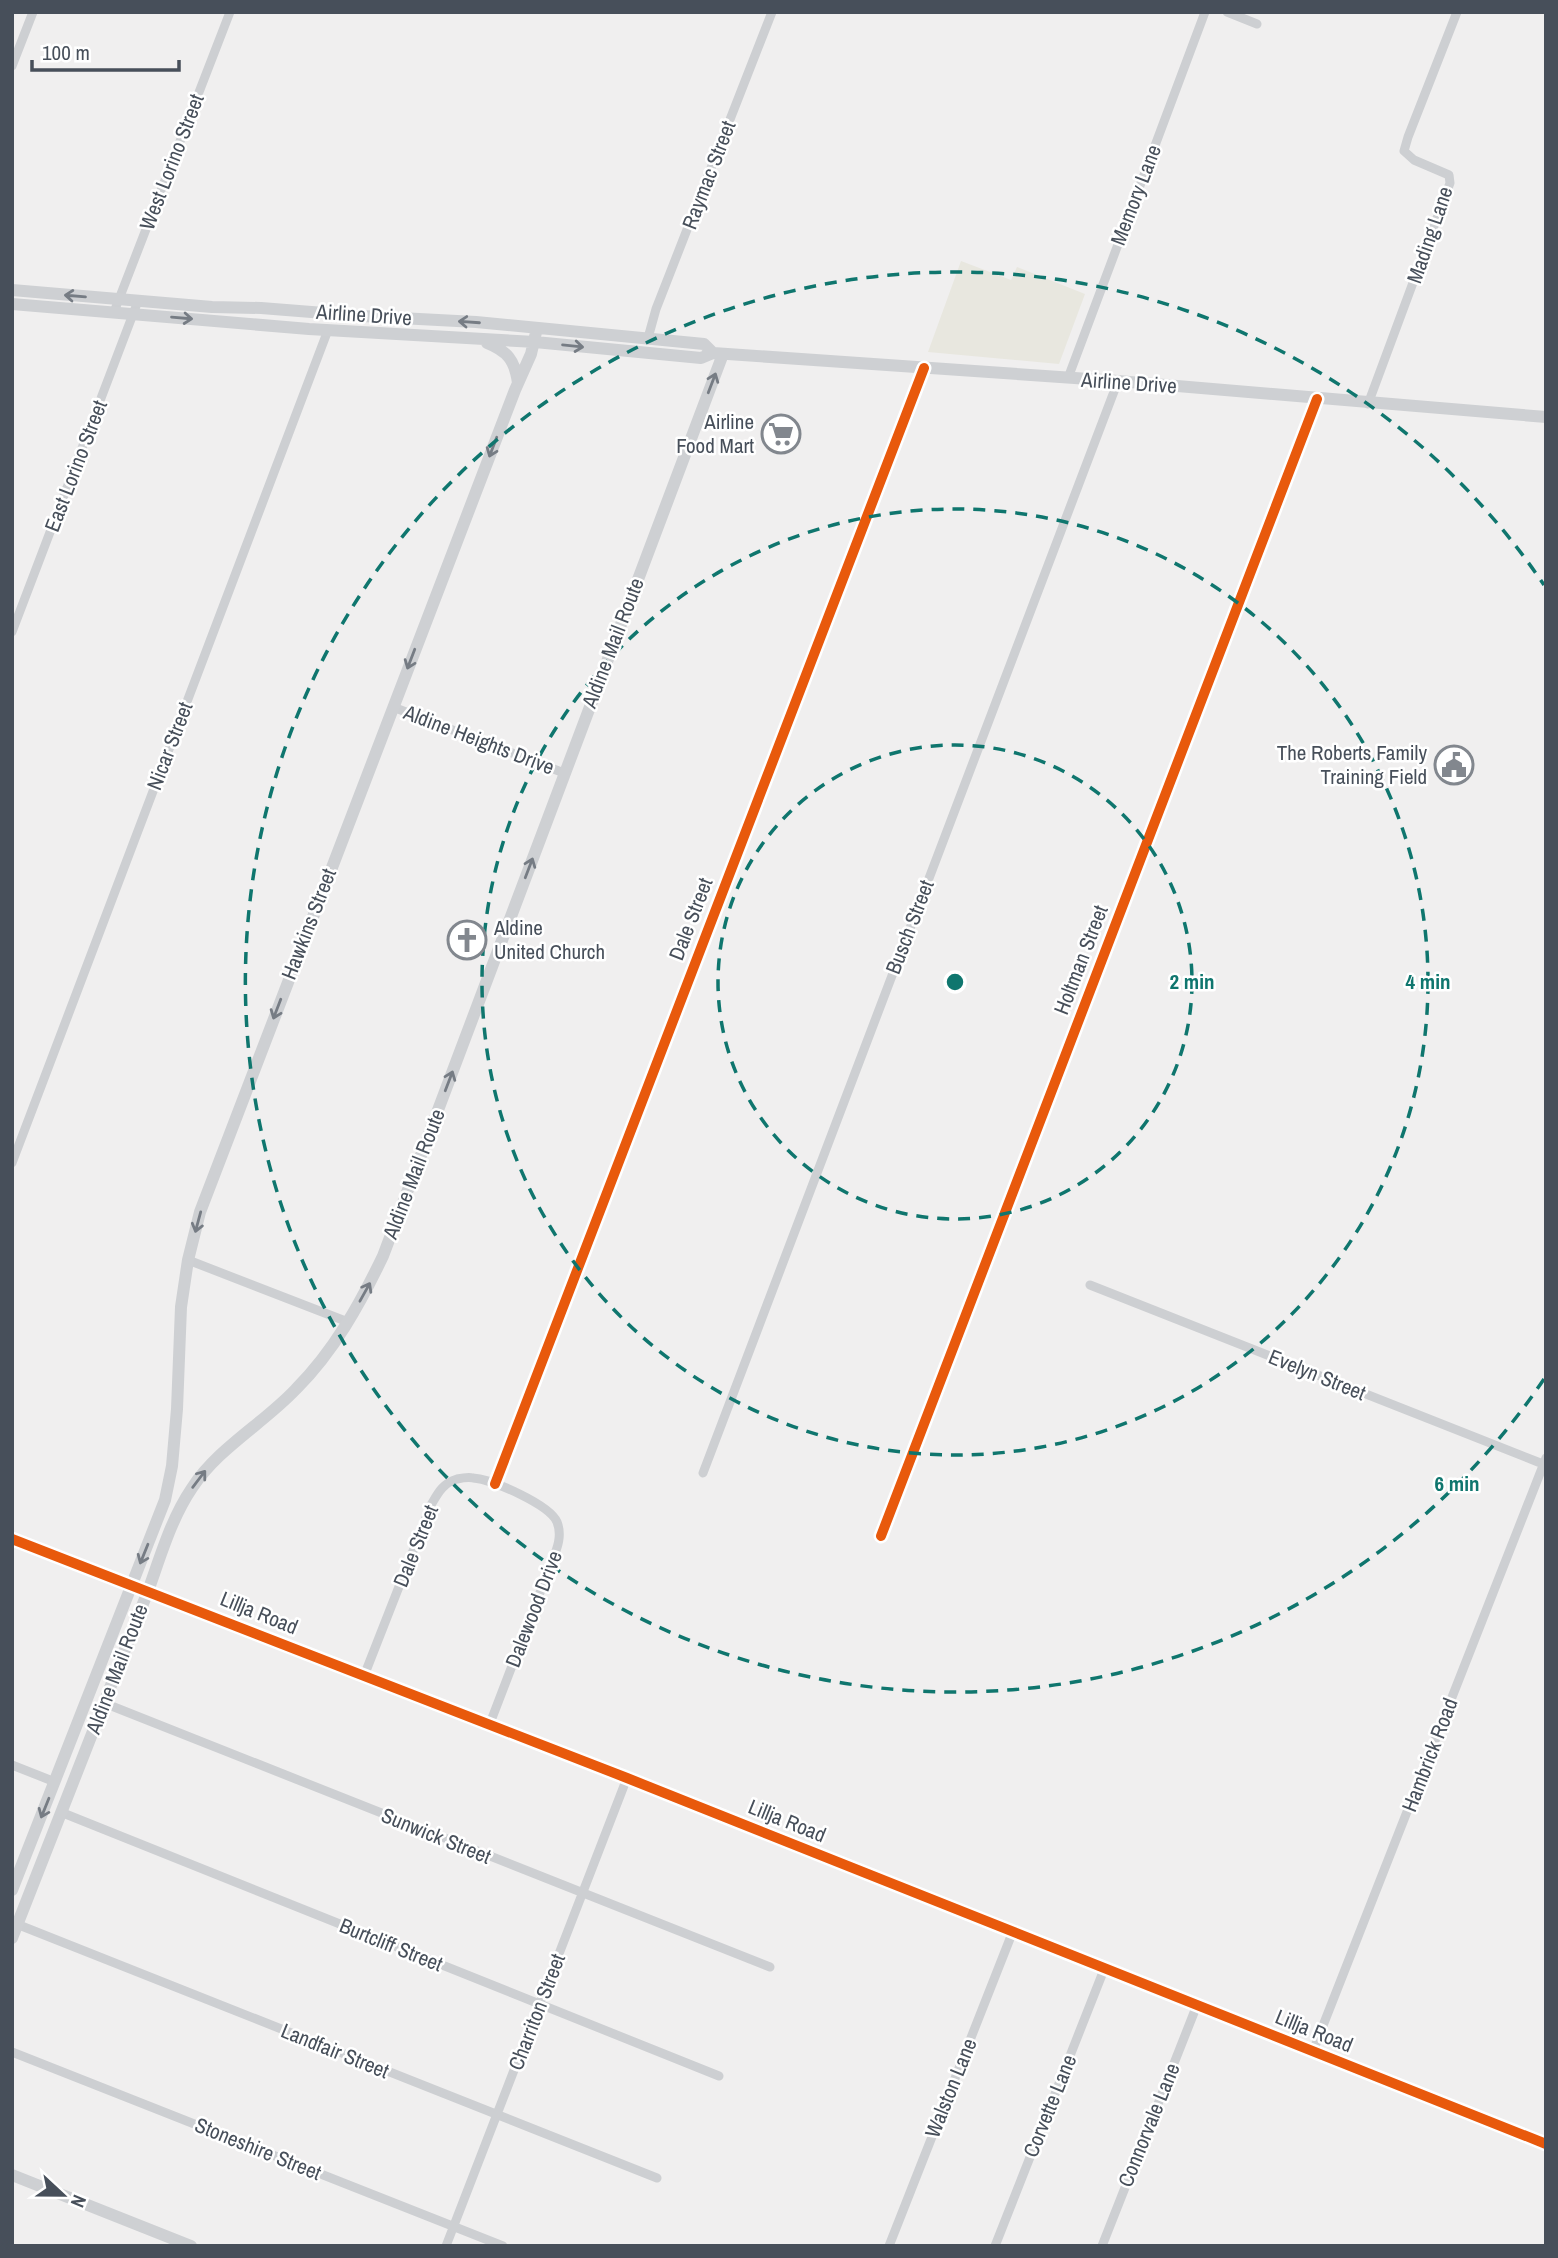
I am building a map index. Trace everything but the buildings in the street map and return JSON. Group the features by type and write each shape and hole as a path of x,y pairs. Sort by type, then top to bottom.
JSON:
{"main road":[{"name":"Airline Drive","path":"12,290 212,307 476,322 704,344 718,353"},
{"name":"Airline Drive","path":"12,304 328,330 535,342 701,358 718,353 1068,378 1546,417"},
{"name":"Hawkins Street","path":"156,1524 165,1500 172,1466 181,1307 188,1260 200,1212 535,342 537,328"},
{"path":"475,338 502,349 511,360 518,383"},
{"name":"Aldine Mail Route","path":"12,1938 15,1924 63,1813 166,1538 192,1488 208,1466 295,1391 332,1347 383,1256 718,353"},
{"name":"Aldine Mail Route","path":"12,1891 156,1524"},
{"name":"Lillja Road","path":"12,1539 627,1778 1546,2144"},
{"path":"12,2175 191,2246"}],"street":[{"path":"12,66 33,12"},
{"name":"West Lorino Street","path":"114,312 230,12"},
{"name":"Raymac Street","path":"648,338 656,309 772,12"},
{"name":"Memory Lane","path":"1068,378 1205,12"},
{"path":"1227,12 1257,24"},
{"name":"Mading Lane","path":"1367,404 1450,183 1449,175 1414,160 1404,151 1457,12"},
{"name":"East Lorino Street","path":"12,632 138,301"},
{"name":"Nicar Street","path":"12,1163 328,330"},
{"name":"Dale Street","path":"364,1676 431,1505 441,1488 456,1480 473,1478 495,1484 924,368"},
{"name":"Busch Street","path":"703,1473 1118,382"},
{"name":"Holtman Street","path":"881,1536 1317,398"},
{"name":"Aldine Heights Drive","path":"393,707 564,773"},
{"path":"188,1260 348,1322"},
{"name":"Evelyn Street","path":"1090,1285 1545,1461"},
{"name":"Hambrick Road","path":"1313,2051 1545,1461"},
{"name":"Dalewood Drive","path":"489,1726 559,1543 560,1533 558,1523 544,1507 495,1484"},
{"name":"Sunwick Street","path":"104,1703 769,1967"},
{"path":"12,1765 55,1782"},
{"name":"Charriton Street","path":"446,2246 627,1778"},
{"name":"Burtcliff Street","path":"63,1813 719,2076"},
{"name":"Landfair Street","path":"15,1924 657,2178"},
{"name":"Walston Lane","path":"889,2246 1013,1931"},
{"name":"Corvette Lane","path":"995,2246 1105,1967"},
{"name":"Connorvale Lane","path":"1102,2246 1197,2005"},
{"name":"Stoneshire Street","path":"12,2052 503,2246"}],"shaded area":[{"path":"961,261 1011,280 1017,267 1085,294 1059,364 928,352"}],"cycle path":[{"path":"495,1484 924,368"},
{"path":"881,1536 1317,399"},
{"path":"12,1539 627,1778 1546,2144"}],"place":[{"name":"Airline Food Mart","path":"781,434"},
{"name":"The Roberts Family Training Field","path":"1454,765"},
{"name":"Aldine United Church","path":"467,940"}]}
